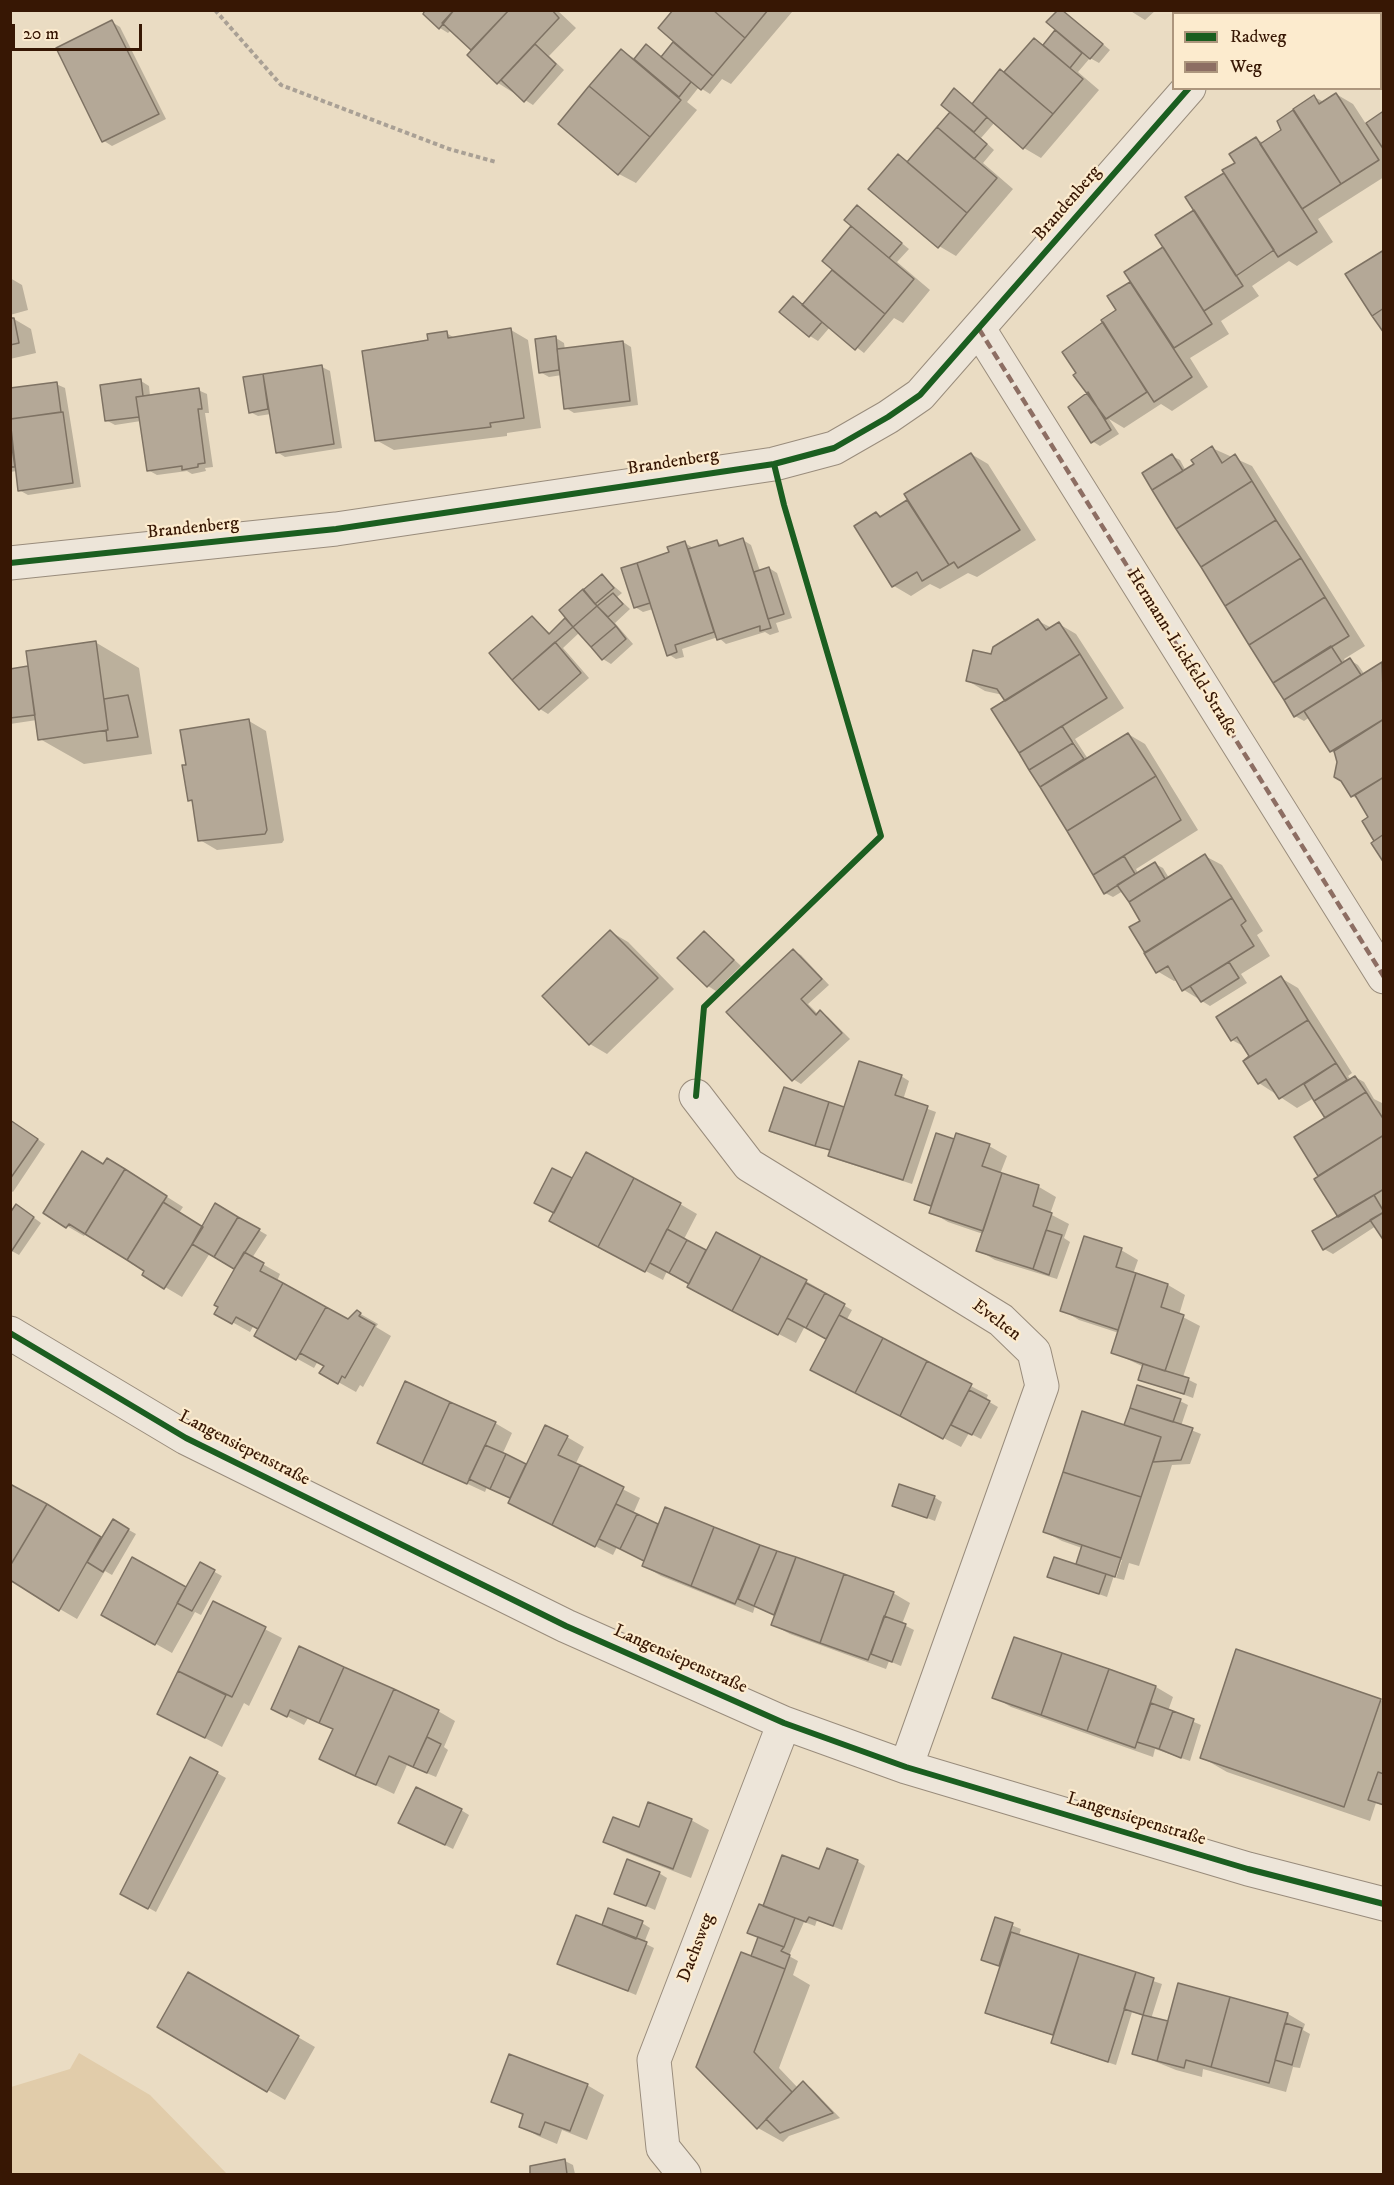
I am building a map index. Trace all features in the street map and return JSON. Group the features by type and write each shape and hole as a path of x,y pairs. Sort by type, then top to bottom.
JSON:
{"street":[{"name":"Brandenberg","path":"10,563 336,529 774,464 834,448 888,417 920,394 1187,90"},
{"name":"Hermann-Lickfeld-Straße","path":"979,328 1383,977"},
{"name":"Evelten","path":"696,1096 749,1165 1001,1320 1034,1352 1042,1386 906,1767"},
{"name":"Langensiepenstraße","path":"10,1333 186,1438 566,1626 784,1723 906,1767 1248,1869 1383,1904"},
{"name":"Dachsweg","path":"684,2175 663,2148 654,2060 784,1723"}],"path":[{"path":"215,10 281,85 449,149 496,162"}],"shaded area":[{"path":"79,2053 150,2095 227,2174 11,2174 11,2087 70,2069"}],"building":[{"path":"425,10 454,10 439,29 423,14"},
{"path":"454,10 509,10 471,50 442,23"},
{"path":"509,10 552,10 559,18 497,84 467,55"},
{"path":"673,10 713,10 745,38 713,76 658,28"},
{"path":"713,10 768,10 745,38"},
{"path":"1058,10 1062,10 1103,44 1090,59 1046,22"},
{"path":"112,20 159,114 102,142 56,48"},
{"path":"1055,30 1082,53 1070,68 1043,45"},
{"path":"1034,38 1083,79 1053,114 1004,72"},
{"path":"673,42 713,76 701,90 661,57"},
{"path":"535,44 556,64 524,102 501,80"},
{"path":"646,44 691,82 679,97 634,59"},
{"path":"621,49 681,100 650,137 589,86"},
{"path":"1000,69 1053,114 1023,149 972,104"},
{"path":"589,86 650,137 618,175 558,124"},
{"path":"954,88 987,117 974,132 941,105"},
{"path":"1336,93 1379,160 1341,184 1293,109 1314,95 1319,104"},
{"path":"1293,110 1341,184 1302,209 1260,144 1281,130 1277,121"},
{"path":"950,112 987,144 974,159 937,127"},
{"path":"1382,112 1384,115 1384,150 1366,123"},
{"path":"937,127 997,178 967,213 907,162"},
{"path":"1256,137 1317,232 1278,257 1222,170 1235,163 1229,154"},
{"path":"898,154 967,213 938,248 868,189"},
{"path":"1224,173 1274,250 1236,276 1185,197"},
{"path":"857,205 902,243 889,258 844,220"},
{"path":"1194,210 1243,286 1204,311 1155,235"},
{"path":"851,226 914,279 885,314 822,261"},
{"path":"1163,247 1212,324 1174,348 1124,272"},
{"path":"1384,250 1384,308 1372,316 1345,274"},
{"path":"832,270 885,314 855,350 802,305"},
{"path":"1130,282 1192,377 1154,402 1101,320 1116,310 1107,296"},
{"path":"793,296 822,322 809,337 779,312"},
{"path":"1384,308 1384,333 1372,316"},
{"path":"10,318 14,318 19,343 10,345"},
{"path":"1103,322 1147,392 1106,419 1073,375 1076,373 1062,352"},
{"path":"511,328 524,418 490,423 491,427 375,441 362,351 428,340 427,334 447,331 448,338"},
{"path":"556,336 559,370 539,373 535,339"},
{"path":"623,341 630,401 564,409 557,349"},
{"path":"322,365 334,444 276,453 263,374"},
{"path":"263,374 268,409 249,413 243,377"},
{"path":"141,379 143,396 136,397 139,417 105,421 100,385"},
{"path":"57,382 61,412 11,419 10,388"},
{"path":"199,388 202,409 198,409 205,463 182,470 182,466 147,471 136,397"},
{"path":"1088,392 1111,430 1091,443 1068,407"},
{"path":"63,412 73,483 18,491 10,419"},
{"path":"10,435 15,467 10,467"},
{"path":"1212,446 1222,463 1235,454 1252,481 1176,529 1152,490 1194,464 1191,460"},
{"path":"971,453 1020,530 958,568 954,562 949,565 904,494"},
{"path":"1172,454 1183,471 1152,490 1142,473"},
{"path":"1252,481 1276,520 1201,567 1176,529"},
{"path":"907,500 949,565 922,581 917,572 892,587 854,526 876,512 880,517"},
{"path":"1276,520 1301,558 1225,606 1201,567"},
{"path":"743,538 771,628 760,631 760,626 717,640 688,549 717,540 719,546"},
{"path":"685,541 714,632 675,645 677,652 667,656 637,563 669,552 667,547"},
{"path":"1301,558 1325,597 1249,645 1225,606"},
{"path":"637,563 650,603 634,608 621,568"},
{"path":"769,567 784,614 768,619 754,572"},
{"path":"602,574 614,588 595,604 583,590"},
{"path":"583,589 597,606 573,627 559,610"},
{"path":"613,593 623,604 608,617 597,606"},
{"path":"1325,597 1349,636 1273,683 1249,645"},
{"path":"597,606 616,626 591,647 573,627"},
{"path":"532,616 549,634 565,618 573,627 512,680 489,653"},
{"path":"1038,619 1046,630 1059,622 1080,654 1005,701 997,689 966,681 973,650 991,654 993,647"},
{"path":"616,626 626,639 602,660 591,647"},
{"path":"96,641 108,730 38,740 26,651"},
{"path":"555,642 581,673 539,710 512,680"},
{"path":"1331,646 1342,663 1284,700 1273,683"},
{"path":"1080,654 1107,698 1019,753 991,709"},
{"path":"1350,658 1361,675 1294,717 1284,700"},
{"path":"1382,662 1384,719 1330,752 1304,711"},
{"path":"28,666 35,715 10,718 10,669"},
{"path":"128,695 138,737 107,741 104,699"},
{"path":"249,719 267,830 265,834 198,841 192,800 188,801 182,765 186,765 180,730"},
{"path":"1384,719 1384,777 1351,797 1341,781 1334,777 1337,762 1334,751"},
{"path":"1062,726 1073,743 1029,770 1019,753"},
{"path":"1128,733 1156,776 1067,831 1040,787"},
{"path":"1073,743 1084,759 1040,787 1029,770"},
{"path":"1156,776 1181,820 1093,875 1067,831"},
{"path":"1384,777 1384,834 1374,841 1362,821 1368,817 1355,795"},
{"path":"1384,834 1384,863 1371,843"},
{"path":"1205,854 1232,898 1145,953 1129,927 1140,921 1129,902"},
{"path":"1124,856 1135,874 1104,894 1093,875"},
{"path":"1155,862 1165,879 1129,902 1117,885"},
{"path":"1232,898 1246,921 1241,925 1254,946 1182,991 1168,966 1156,973 1144,953"},
{"path":"610,930 658,978 589,1045 542,996"},
{"path":"704,931 734,960 707,987 677,958"},
{"path":"793,949 822,979 801,999 816,1015 820,1010 842,1033 792,1081 726,1012"},
{"path":"1229,962 1239,978 1201,1002 1190,986"},
{"path":"1281,976 1308,1020 1243,1061 1249,1056 1237,1037 1231,1041 1216,1017"},
{"path":"1308,1020 1336,1063 1279,1099 1266,1079 1258,1084 1243,1061"},
{"path":"859,1061 902,1075 895,1095 928,1106 903,1180 828,1156"},
{"path":"1336,1063 1347,1080 1314,1101 1304,1084"},
{"path":"1355,1076 1366,1092 1325,1118 1314,1101"},
{"path":"784,1087 829,1102 815,1146 769,1131"},
{"path":"1366,1092 1384,1120 1384,1135 1318,1176 1294,1137"},
{"path":"829,1102 844,1107 830,1150 815,1146"},
{"path":"10,1120 38,1139 10,1179"},
{"path":"936,1133 954,1139 931,1206 914,1200"},
{"path":"956,1133 990,1144 982,1166 1002,1173 983,1231 929,1213"},
{"path":"1384,1135 1384,1189 1338,1217 1314,1179"},
{"path":"82,1151 103,1164 107,1158 125,1169 85,1234 69,1224 66,1228 43,1213"},
{"path":"586,1152 634,1178 598,1247 549,1221"},
{"path":"552,1168 572,1178 554,1213 534,1203"},
{"path":"125,1169 167,1196 127,1260 85,1234"},
{"path":"1002,1173 1039,1185 1033,1206 1052,1213 1033,1269 976,1251"},
{"path":"634,1178 681,1203 645,1272 598,1247"},
{"path":"1374,1195 1384,1212 1323,1250 1312,1231"},
{"path":"163,1202 203,1227 164,1289 142,1275 144,1271 127,1260"},
{"path":"215,1203 238,1217 214,1257 192,1244"},
{"path":"16,1204 34,1217 11,1252 10,1213"},
{"path":"1384,1212 1384,1241 1370,1220"},
{"path":"238,1217 260,1229 234,1269 214,1257"},
{"path":"667,1229 687,1240 669,1273 650,1263"},
{"path":"1046,1230 1062,1235 1049,1275 1033,1269"},
{"path":"716,1232 761,1256 732,1311 687,1287"},
{"path":"1084,1236 1122,1248 1116,1267 1136,1273 1118,1330 1060,1311"},
{"path":"687,1240 706,1250 689,1284 669,1273"},
{"path":"244,1252 264,1263 260,1271 283,1283 258,1329 236,1317 232,1324 214,1314 218,1307 214,1305"},
{"path":"761,1256 807,1280 778,1335 732,1311"},
{"path":"1136,1273 1168,1284 1161,1307 1184,1315 1165,1371 1111,1353"},
{"path":"283,1283 326,1307 296,1360 254,1336"},
{"path":"806,1283 825,1293 806,1328 787,1318"},
{"path":"825,1293 845,1304 826,1339 806,1328"},
{"path":"326,1307 348,1319 357,1310 361,1313 359,1316 375,1325 345,1378 342,1376 338,1384 319,1373 324,1366 300,1353"},
{"path":"839,1315 883,1338 855,1393 810,1370"},
{"path":"883,1338 927,1361 900,1416 855,1393"},
{"path":"927,1361 972,1384 943,1439 900,1416"},
{"path":"1143,1364 1189,1378 1184,1394 1138,1380"},
{"path":"405,1381 450,1402 422,1464 377,1443"},
{"path":"1137,1385 1181,1399 1173,1422 1130,1408"},
{"path":"969,1390 990,1401 972,1435 951,1425"},
{"path":"450,1402 496,1422 467,1484 422,1464"},
{"path":"1130,1408 1193,1428 1181,1460 1153,1462 1161,1437 1124,1425"},
{"path":"1082,1411 1161,1437 1141,1497 1063,1472"},
{"path":"545,1425 568,1436 558,1455 580,1465 552,1525 508,1503"},
{"path":"485,1445 506,1454 490,1489 469,1479"},
{"path":"506,1454 526,1464 510,1498 490,1489"},
{"path":"580,1465 624,1487 595,1547 552,1525"},
{"path":"1063,1472 1141,1497 1121,1558 1043,1532"},
{"path":"10,1484 47,1504 10,1566"},
{"path":"899,1484 935,1496 927,1518 892,1506"},
{"path":"47,1504 101,1537 59,1611 10,1580 10,1566"},
{"path":"616,1504 637,1514 620,1549 599,1539"},
{"path":"665,1507 714,1527 691,1586 642,1566"},
{"path":"637,1514 658,1524 644,1561 620,1549"},
{"path":"113,1519 129,1529 103,1572 87,1562"},
{"path":"714,1527 760,1545 735,1604 691,1586"},
{"path":"760,1545 777,1551 754,1606 738,1599"},
{"path":"1082,1545 1121,1558 1115,1577 1076,1564"},
{"path":"777,1551 796,1557 774,1615 754,1606"},
{"path":"132,1557 186,1587 155,1645 101,1615"},
{"path":"796,1557 844,1574 820,1643 771,1625"},
{"path":"1054,1557 1106,1574 1099,1594 1047,1577"},
{"path":"200,1562 215,1570 192,1611 177,1603"},
{"path":"844,1574 894,1592 868,1660 820,1643"},
{"path":"213,1601 266,1627 232,1697 178,1671"},
{"path":"884,1616 906,1624 892,1662 871,1654"},
{"path":"1014,1637 1062,1653 1041,1715 992,1698"},
{"path":"299,1646 344,1667 319,1723 290,1710 287,1717 271,1709"},
{"path":"1236,1649 1381,1699 1344,1807 1200,1758"},
{"path":"1062,1653 1109,1669 1087,1731 1041,1715"},
{"path":"344,1667 394,1689 355,1776 319,1759 333,1729 319,1723"},
{"path":"1109,1669 1156,1686 1135,1748 1087,1731"},
{"path":"178,1671 226,1695 205,1738 157,1714"},
{"path":"394,1689 439,1710 413,1767 389,1756 376,1785 355,1776"},
{"path":"1151,1703 1173,1711 1159,1749 1137,1742"},
{"path":"1173,1711 1194,1719 1181,1758 1159,1749"},
{"path":"427,1737 441,1744 427,1773 413,1767"},
{"path":"190,1757 218,1772 148,1909 120,1894"},
{"path":"1378,1772 1384,1774 1384,1805 1368,1800"},
{"path":"416,1787 462,1809 445,1845 398,1823"},
{"path":"648,1802 692,1819 673,1869 603,1842 613,1817 639,1827"},
{"path":"827,1848 858,1860 833,1926 809,1917 806,1922 763,1906 782,1855 819,1869"},
{"path":"627,1859 660,1872 646,1906 614,1894"},
{"path":"759,1904 795,1918 784,1947 747,1933"},
{"path":"608,1908 643,1921 636,1939 602,1925"},
{"path":"576,1915 647,1942 628,1991 557,1964"},
{"path":"995,1917 1013,1923 999,1966 981,1960"},
{"path":"1011,1932 1079,1954 1053,2035 985,2013"},
{"path":"758,1937 784,1947 781,1951 790,1955 785,1969 751,1956"},
{"path":"741,1952 785,1969 754,2052 792,2092 757,2129 696,2067"},
{"path":"1079,1954 1136,1972 1108,2062 1051,2043"},
{"path":"188,1972 299,2036 267,2092 157,2027"},
{"path":"1136,1972 1154,1978 1143,2015 1124,2009"},
{"path":"1178,1983 1230,1997 1211,2067 1186,2060 1184,2068 1157,2061"},
{"path":"1230,1997 1288,2013 1269,2083 1211,2067"},
{"path":"1143,2015 1168,2021 1157,2061 1132,2054"},
{"path":"1285,2023 1302,2028 1292,2065 1275,2060"},
{"path":"509,2054 588,2084 570,2131 545,2122 540,2135 519,2127 523,2114 491,2102"},
{"path":"803,2081 833,2113 780,2133 766,2119"},
{"path":"565,2159 567,2174 530,2174 530,2166"}],"marked path":[{"path":"979,329 1384,977"}],"cycle path":[{"path":"10,563 336,529 774,464 834,448 888,417 920,395 1187,90"},
{"path":"696,1096 704,1007 881,836 774,464"},
{"path":"10,1333 186,1438 566,1626 784,1723 906,1767 1248,1869 1384,1904"}]}
